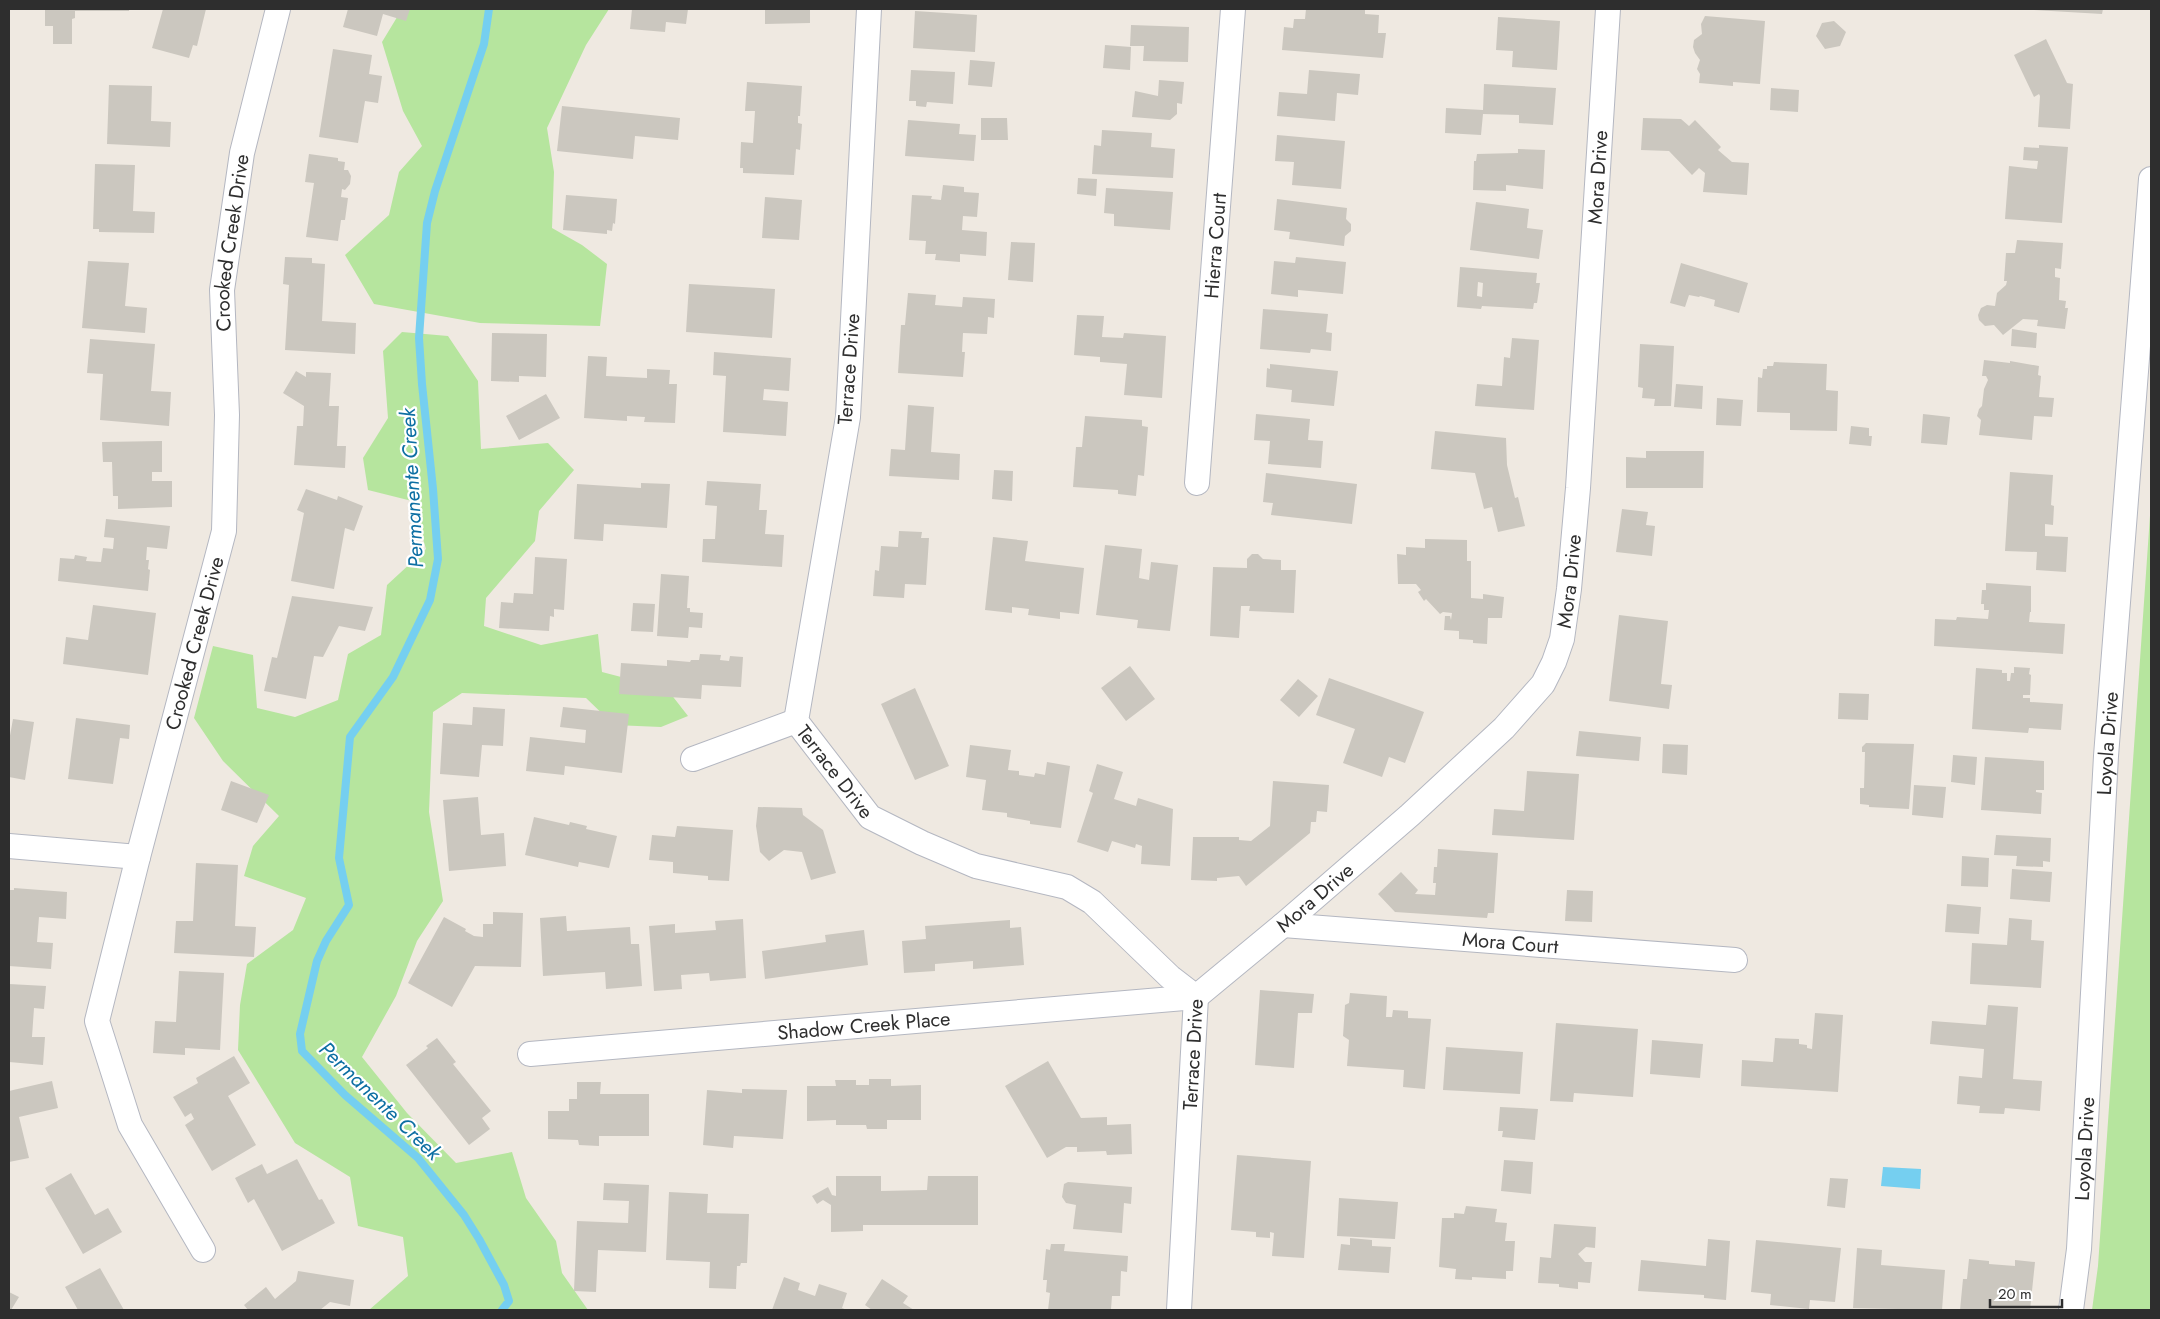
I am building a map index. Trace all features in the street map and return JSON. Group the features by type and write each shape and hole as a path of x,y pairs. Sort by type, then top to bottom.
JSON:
{"street":[{"name":"Crooked Creek Drive","path":"203,1250 130,1125 97,1021 224,531 227,415 222,290 242,153 278,9"},
{"name":"Terrace Drive","path":"869,9 848,417 796,721 870,816 922,843 976,866 1067,887 1092,902 1170,977 1196,997 1179,1310"},
{"name":"Hierra Court","path":"1197,483 1233,9"},
{"name":"Mora Drive","path":"1196,997 1283,925 1410,815 1504,728 1543,684 1562,639 1569,589 1579,478 1608,9"},
{"name":"Loyola Drive","path":"2071,1310 2079,1249 2106,756 2151,179"},
{"path":"693,759 796,721"},
{"path":"9,846 138,858"},
{"name":"Mora Court","path":"1283,925 1736,960"},
{"name":"Shadow Creek Place","path":"530,1054 1196,997"}],"green space":[{"path":"402,9 609,9 586,45 547,128 554,172 552,228 582,245 607,264 600,326 480,323 374,304 345,255 389,215 399,172 422,146 403,111 382,42"},
{"path":"402,332 448,336 478,381 481,449 548,443 574,470 539,511 535,541 486,598 484,626 541,645 598,634 602,672 667,689 688,716 661,727 614,725 586,698 462,693 433,712 429,812 443,901 417,941 396,996 362,1057 407,1113 456,1163 512,1152 526,1198 556,1241 562,1273 588,1310 369,1310 408,1276 403,1237 358,1226 350,1177 295,1143 238,1050 240,1005 247,964 293,930 306,898 244,876 253,846 279,816 223,761 194,718 213,646 253,655 257,708 295,717 338,700 348,654 381,635 387,585 426,549 412,501 368,490 363,458 388,418 383,351"},
{"path":"2151,501 2151,1310 2092,1310 2098,1266"}],"water":[{"path":"1883,1167 1921,1169 1920,1189 1881,1186"}],"building":[{"path":"45,9 129,9 129,11 75,11 75,18 72,19 72,44 53,44 53,26 45,26"},
{"path":"163,9 206,9 197,46 193,45 189,58 152,48"},
{"path":"348,9 410,9 406,21 383,14 377,36 343,27"},
{"path":"632,9 688,9 686,24 666,22 665,32 630,29"},
{"path":"765,9 810,9 810,23 765,24"},
{"path":"1306,9 1365,9 1365,14 1379,15 1378,33 1386,33 1383,58 1282,50 1284,27 1293,28 1294,19 1305,19"},
{"path":"2034,9 2103,9 2102,14"},
{"path":"915,11 977,15 975,52 913,48"},
{"path":"1705,16 1765,21 1760,84 1733,82 1733,86 1699,83 1700,74 1697,69 1700,60 1693,47 1694,40 1702,34 1701,24"},
{"path":"1498,17 1560,21 1557,70 1512,67 1513,51 1496,50"},
{"path":"1834,21 1846,32 1840,46 1825,49 1816,36 1822,23"},
{"path":"1131,25 1189,27 1188,62 1143,61 1144,46 1130,46"},
{"path":"2046,39 2067,83 2073,84 2070,129 2038,127 2040,96 2039,94 2034,97 2014,55"},
{"path":"1105,45 1131,47 1130,70 1103,68"},
{"path":"333,49 372,55 369,74 382,76 378,103 365,101 358,143 319,137"},
{"path":"970,60 995,62 992,87 968,85"},
{"path":"911,70 955,72 953,104 927,102 926,107 916,106 916,101 909,101"},
{"path":"1309,70 1360,74 1358,95 1337,93 1335,121 1277,116 1279,92 1307,94"},
{"path":"1159,80 1184,82 1182,104 1177,103 1177,114 1170,120 1132,117 1135,91 1158,96"},
{"path":"747,82 802,86 800,116 798,116 798,123 802,124 800,150 796,149 794,175 743,173 743,168 740,168 741,142 753,143 755,111 745,111"},
{"path":"1484,84 1556,88 1553,125 1519,123 1519,115 1483,114 1481,135 1445,133 1446,108 1483,110"},
{"path":"109,85 152,86 151,121 171,122 170,147 107,144"},
{"path":"1771,88 1799,90 1798,112 1770,110"},
{"path":"562,106 680,118 678,140 635,136 633,159 557,151"},
{"path":"981,118 1007,118 1008,140 981,140"},
{"path":"1643,118 1681,119 1689,126 1695,120 1721,147 1718,150 1732,162 1749,163 1747,195 1703,192 1705,173 1699,168 1692,175 1669,151 1641,150"},
{"path":"908,120 960,124 959,134 976,135 974,161 905,156"},
{"path":"1102,130 1152,133 1151,147 1175,149 1173,178 1092,174 1094,145 1101,146"},
{"path":"1277,135 1345,141 1341,189 1292,185 1294,162 1275,161"},
{"path":"2039,145 2068,147 2062,223 2005,219 2009,166 2037,169 2038,161 2023,160 2024,147 2039,148"},
{"path":"1518,149 1545,150 1543,189 1506,185 1506,191 1473,190 1474,161 1476,161 1477,154 1518,153"},
{"path":"309,154 338,158 338,161 345,162 344,170 348,170 351,176 350,184 345,190 342,189 341,197 348,198 345,220 341,220 338,241 306,237 314,183 305,182"},
{"path":"95,164 135,165 133,211 155,212 154,233 99,232 99,229 93,229"},
{"path":"1078,178 1097,179 1096,196 1077,194"},
{"path":"943,185 964,187 964,192 979,193 977,217 963,216 962,230 987,232 986,256 960,254 960,262 935,260 936,254 925,254 926,241 909,240 912,195 932,196 931,199 941,200"},
{"path":"1106,188 1173,192 1170,230 1114,226 1114,214 1104,213"},
{"path":"566,195 617,199 615,224 613,223 612,231 607,230 607,234 563,230"},
{"path":"765,197 802,200 799,240 762,238"},
{"path":"1277,199 1347,208 1346,219 1351,224 1351,231 1345,236 1344,246 1289,239 1290,232 1274,230"},
{"path":"1476,202 1529,209 1527,228 1543,230 1539,259 1470,250"},
{"path":"2017,240 2063,243 2061,269 2055,268 2055,277 2060,278 2059,300 2066,301 2065,308 2068,308 2065,329 2037,326 2038,320 2023,319 2003,335 1994,325 1985,326 1979,320 1978,315 1981,308 1987,305 1995,306 1997,293 2006,285 2007,281 2004,281 2006,253 2015,253"},
{"path":"1011,242 1035,243 1033,282 1008,280"},
{"path":"285,257 312,258 312,263 325,264 322,321 356,323 355,354 285,350 289,285 283,284"},
{"path":"1296,257 1346,262 1343,294 1298,290 1298,297 1271,294 1274,261 1295,263"},
{"path":"88,261 129,263 125,306 147,308 145,333 82,328"},
{"path":"1681,263 1748,283 1739,313 1714,306 1715,300 1700,296 1689,295 1685,307 1670,303"},
{"path":"1460,267 1537,273 1536,283 1540,283 1537,303 1534,303 1533,309 1482,306 1481,309 1457,307","holes":["1478,282 1483,283 1482,297 1477,296"]},
{"path":"689,284 775,289 772,338 686,332"},
{"path":"908,293 936,295 935,305 962,307 963,297 995,299 994,318 988,317 987,334 963,333 962,352 965,352 963,377 898,373 901,325 905,325"},
{"path":"1263,309 1328,314 1326,332 1332,333 1331,351 1311,349 1310,353 1260,349"},
{"path":"1077,315 1104,316 1102,337 1123,338 1124,333 1166,336 1162,398 1124,395 1127,364 1100,362 1100,357 1074,355"},
{"path":"2012,329 2037,333 2036,348 2011,346"},
{"path":"492,333 547,334 546,377 519,376 519,382 491,381"},
{"path":"1512,338 1539,340 1534,410 1475,406 1477,384 1502,386 1504,357 1510,358"},
{"path":"90,339 155,344 151,391 171,392 169,426 100,420 103,374 87,373"},
{"path":"1640,344 1674,346 1671,406 1654,406 1655,399 1642,398 1643,388 1638,387"},
{"path":"714,352 791,358 789,391 764,389 763,400 788,402 786,436 723,432 726,376 713,375"},
{"path":"588,356 607,357 606,376 647,378 647,369 670,370 669,384 677,384 675,423 644,422 645,417 627,416 627,421 584,418"},
{"path":"1984,360 2010,363 2010,361 2039,366 2038,375 2041,376 2039,397 2054,398 2052,417 2034,416 2032,440 1979,435 1981,420 1977,416 1982,406 1984,389 1988,380 1986,376 1982,376"},
{"path":"1774,362 1827,364 1826,390 1838,391 1837,431 1790,430 1790,413 1757,412 1758,377 1762,378 1763,369 1767,369 1767,366 1773,366"},
{"path":"1270,364 1338,371 1334,406 1291,402 1292,390 1266,387 1267,368 1270,369"},
{"path":"296,371 306,377 306,372 331,373 329,406 339,406 337,446 346,446 345,468 294,465 297,426 303,426 304,406 283,393"},
{"path":"1676,384 1703,386 1702,409 1674,407"},
{"path":"546,394 560,418 519,440 506,416"},
{"path":"1717,398 1743,400 1741,426 1716,425"},
{"path":"908,405 934,407 931,452 960,454 959,480 889,476 891,449 905,450"},
{"path":"1256,414 1310,419 1308,440 1323,441 1321,468 1268,464 1270,441 1254,440"},
{"path":"1923,414 1950,417 1947,445 1921,443"},
{"path":"1085,416 1142,420 1142,426 1148,427 1144,476 1138,475 1136,496 1118,494 1118,490 1073,487 1076,447 1082,447"},
{"path":"1851,426 1869,428 1869,436 1872,436 1871,446 1849,444"},
{"path":"1435,431 1506,438 1507,465 1515,498 1518,497 1525,526 1498,532 1492,507 1484,509 1475,473 1431,469"},
{"path":"162,441 162,472 152,472 152,481 172,481 172,507 118,509 118,496 113,496 112,462 103,462 102,442"},
{"path":"1646,451 1704,451 1703,488 1626,488 1626,457 1646,458"},
{"path":"994,470 1013,471 1012,501 992,499"},
{"path":"2010,472 2053,475 2051,505 2054,506 2053,525 2045,524 2045,536 2068,537 2066,572 2036,570 2037,552 2005,551"},
{"path":"1266,473 1357,484 1352,524 1271,515 1273,503 1263,502"},
{"path":"707,481 761,484 759,510 767,510 765,534 784,535 782,567 702,562 703,539 715,539 717,506 705,505"},
{"path":"641,483 670,484 667,528 604,524 603,541 574,539 577,484 641,488"},
{"path":"306,489 337,500 338,496 363,506 354,531 345,528 334,589 291,581 304,513 297,510"},
{"path":"1622,509 1648,512 1646,525 1655,526 1652,556 1616,552"},
{"path":"106,519 170,526 167,549 147,547 146,560 149,560 148,569 150,570 148,591 58,581 60,558 74,559 75,555 87,557 86,561 101,562 103,548 113,549 114,538 104,537"},
{"path":"899,531 922,532 921,538 929,538 926,585 905,584 904,598 873,596 875,570 879,571 881,546 898,547"},
{"path":"993,537 1028,541 1025,561 1084,568 1079,614 1060,612 1060,619 1028,615 1029,609 1012,607 1012,613 985,610"},
{"path":"1425,539 1467,540 1467,561 1471,561 1471,598 1483,599 1483,594 1504,597 1502,618 1488,618 1487,644 1459,639 1459,631 1444,630 1445,616 1450,616 1451,620 1452,613 1443,612 1440,614 1426,599 1424,601 1418,592 1421,590 1416,584 1398,584 1397,554 1406,555 1406,547 1425,548"},
{"path":"1105,545 1142,549 1139,578 1149,580 1151,562 1178,565 1170,631 1137,628 1138,620 1096,615"},
{"path":"1252,554 1258,554 1263,559 1281,560 1281,570 1296,570 1294,613 1249,611 1250,606 1241,606 1239,638 1210,636 1213,567 1247,568 1247,559"},
{"path":"535,557 567,559 564,610 554,609 554,617 550,616 549,631 499,628 501,602 513,603 514,593 533,594"},
{"path":"661,574 689,576 687,608 690,608 690,612 703,613 702,628 689,627 688,638 657,636"},
{"path":"1986,583 2031,586 2029,622 2065,624 2063,654 1934,646 1935,619 1956,620 1957,617 1988,619 1989,610 1984,610 1984,604 1981,604 1982,590 1986,590"},
{"path":"292,596 373,607 365,631 339,626 323,657 314,656 306,699 264,691 272,657 277,658"},
{"path":"633,603 655,604 653,632 631,631"},
{"path":"93,605 156,613 148,675 63,664 66,637 88,640"},
{"path":"1619,615 1668,621 1661,684 1672,685 1669,709 1609,701"},
{"path":"700,654 721,655 720,660 729,661 730,656 743,657 741,687 702,685 701,699 619,694 621,663 667,666 667,660 690,662 691,660 699,660"},
{"path":"1130,666 1155,699 1126,721 1101,688"},
{"path":"2014,667 2030,668 2030,695 2023,695 2023,698 2030,698 2030,702 2063,704 2061,730 2029,728 2028,733 1972,729 1976,668 2002,670 2002,673 2007,673 2007,681 2010,681 2011,673 2014,673"},
{"path":"1329,678 1424,712 1405,763 1389,757 1382,777 1343,763 1355,729 1316,715"},
{"path":"1298,679 1318,696 1299,717 1280,700"},
{"path":"915,688 949,766 915,780 881,704"},
{"path":"1839,693 1869,694 1868,720 1838,719"},
{"path":"473,707 505,709 503,746 482,745 479,777 440,774 443,723 472,725"},
{"path":"563,707 629,714 622,773 565,766 564,775 526,771 530,737 585,743 586,730 560,727"},
{"path":"76,718 130,725 129,739 120,738 113,784 68,779"},
{"path":"13,719 34,722 25,780 9,777 9,741"},
{"path":"1579,731 1641,737 1639,761 1576,756"},
{"path":"1866,743 1914,744 1909,809 1869,807 1869,805 1860,804 1860,788 1864,788 1865,752 1862,752 1862,747"},
{"path":"1663,744 1688,745 1687,775 1662,773"},
{"path":"970,745 1011,750 1008,770 1019,771 1019,775 1034,777 1035,773 1045,775 1047,762 1070,766 1061,828 1030,824 1030,821 1007,817 1007,813 982,810 986,780 966,777"},
{"path":"1953,755 1977,757 1975,785 1951,782"},
{"path":"1985,757 2044,761 2044,790 2036,790 2036,792 2042,793 2041,814 1981,810"},
{"path":"1097,764 1123,772 1114,799 1136,806 1138,798 1173,809 1170,866 1141,864 1142,846 1136,844 1135,848 1112,841 1108,852 1077,842 1093,793 1089,791"},
{"path":"1527,771 1579,774 1574,840 1492,835 1494,809 1524,811"},
{"path":"231,781 269,795 257,823 221,810"},
{"path":"1273,781 1329,785 1327,812 1317,811 1316,822 1311,822 1310,833 1246,886 1239,876 1217,878 1217,881 1191,880 1193,837 1239,837 1239,840 1251,841 1270,826"},
{"path":"1914,785 1946,787 1943,818 1912,815"},
{"path":"478,797 481,835 504,833 506,866 449,871 443,800"},
{"path":"758,807 802,808 803,815 823,830 836,873 811,880 802,852 784,850 769,861 760,852 756,826"},
{"path":"534,817 569,825 570,822 587,826 586,829 617,836 609,868 579,862 578,867 525,855"},
{"path":"677,826 733,830 729,881 708,880 708,876 673,873 673,862 649,860 652,835 675,837"},
{"path":"1996,835 2051,838 2050,862 2043,861 2043,867 2016,866 2017,856 1994,855"},
{"path":"1438,849 1498,853 1494,913 1488,913 1487,918 1395,912 1378,894 1401,872 1418,890 1415,894 1435,895 1436,883 1433,883 1434,867 1437,867"},
{"path":"1962,856 1989,858 1988,887 1961,886"},
{"path":"196,863 238,865 235,926 256,927 254,957 174,953 176,921 193,921"},
{"path":"2012,869 2052,872 2050,902 2010,899"},
{"path":"14,888 67,892 66,919 39,917 37,942 53,943 51,969 9,966 9,890 14,890"},
{"path":"1567,890 1593,891 1592,922 1565,921"},
{"path":"1947,904 1981,907 1979,934 1945,932"},
{"path":"493,912 523,913 521,967 475,966 452,1007 408,983 444,917 466,929 465,931 474,936 483,937 483,924 493,924"},
{"path":"566,916 567,931 630,927 631,944 639,944 642,986 606,989 605,972 543,976 540,918"},
{"path":"2009,918 2032,920 2031,940 2044,941 2041,988 1970,984 1972,943 2007,945"},
{"path":"743,919 746,978 710,981 709,973 681,975 682,989 654,991 649,926 675,924 675,933 716,930 715,921"},
{"path":"1010,920 1010,928 1021,927 1024,965 973,969 973,961 935,964 935,971 904,973 902,941 926,939 925,926"},
{"path":"864,930 868,965 765,979 762,951 826,942 825,935"},
{"path":"179,971 224,973 220,1050 185,1048 185,1055 153,1053 155,1021 176,1022"},
{"path":"9,984 46,986 44,1009 34,1008 32,1037 45,1037 43,1065 9,1062"},
{"path":"1260,990 1314,994 1312,1013 1298,1013 1294,1068 1255,1065"},
{"path":"1350,993 1387,996 1386,1017 1392,1017 1393,1010 1408,1011 1408,1018 1431,1019 1425,1089 1403,1087 1404,1070 1347,1066 1349,1040 1343,1036 1345,1005 1349,1003"},
{"path":"1988,1005 2018,1007 2013,1079 2042,1081 2040,1111 2005,1108 2004,1114 1979,1113 1980,1106 1957,1104 1959,1076 1982,1078 1984,1049 1930,1044 1932,1021 1986,1025"},
{"path":"1815,1013 1843,1015 1838,1092 1741,1086 1742,1060 1773,1062 1775,1038 1799,1039 1799,1044 1807,1045 1807,1048 1812,1049"},
{"path":"1556,1023 1638,1029 1633,1097 1574,1093 1573,1102 1550,1101"},
{"path":"437,1038 456,1062 453,1064 491,1111 482,1118 490,1129 469,1145 406,1065 428,1048 426,1046"},
{"path":"1652,1040 1703,1044 1700,1078 1650,1074"},
{"path":"1446,1047 1523,1052 1520,1094 1443,1090"},
{"path":"234,1056 250,1083 228,1096 256,1145 212,1171 185,1125 194,1119 191,1113 185,1117 173,1097 198,1083 196,1078"},
{"path":"1048,1061 1081,1118 1107,1117 1107,1125 1131,1124 1132,1154 1107,1155 1106,1151 1077,1152 1077,1147 1066,1147 1047,1158 1005,1086"},
{"path":"869,1079 891,1079 891,1086 921,1085 921,1120 887,1120 887,1129 867,1129 866,1125 836,1125 836,1120 807,1121 807,1086 836,1086 835,1080 856,1080 856,1085 869,1085"},
{"path":"52,1081 58,1108 19,1117 29,1158 9,1162 9,1091"},
{"path":"577,1082 601,1082 600,1094 649,1094 649,1136 599,1136 599,1146 579,1145 578,1140 548,1139 548,1111 569,1111 569,1099 577,1099"},
{"path":"742,1089 787,1090 783,1139 734,1136 733,1148 703,1145 707,1090 742,1093"},
{"path":"1500,1107 1538,1109 1535,1140 1502,1137 1503,1131 1498,1131"},
{"path":"1237,1155 1311,1161 1304,1258 1272,1256 1274,1233 1270,1232 1270,1238 1256,1237 1256,1232 1231,1230"},
{"path":"297,1159 319,1200 322,1199 335,1223 282,1251 254,1199 248,1203 235,1178 262,1164 267,1174"},
{"path":"1504,1160 1533,1162 1531,1194 1501,1191"},
{"path":"71,1173 95,1215 108,1208 122,1232 83,1254 45,1188"},
{"path":"836,1176 881,1176 881,1191 927,1190 928,1176 978,1176 978,1225 863,1225 863,1231 831,1232 831,1205 823,1200 817,1204 812,1196 828,1187 832,1195 836,1196"},
{"path":"1830,1178 1848,1179 1845,1208 1827,1206"},
{"path":"1068,1182 1132,1187 1131,1204 1124,1203 1122,1233 1073,1229 1076,1205 1066,1203 1062,1197 1064,1184"},
{"path":"604,1183 649,1185 646,1252 598,1250 596,1292 574,1291 577,1221 628,1223 629,1201 603,1200"},
{"path":"669,1192 708,1194 707,1213 749,1214 747,1263 741,1263 740,1266 737,1266 736,1289 709,1288 710,1262 666,1260"},
{"path":"1339,1198 1398,1202 1395,1239 1337,1236"},
{"path":"1466,1206 1497,1209 1495,1222 1507,1223 1505,1241 1515,1241 1513,1271 1506,1271 1506,1279 1472,1277 1472,1280 1455,1279 1456,1269 1439,1267 1442,1218 1454,1218 1454,1213 1464,1214"},
{"path":"1554,1224 1596,1227 1595,1248 1586,1247 1578,1254 1585,1262 1592,1262 1590,1283 1578,1282 1578,1289 1559,1287 1559,1284 1538,1283 1540,1257 1551,1258"},
{"path":"1350,1238 1372,1240 1372,1246 1391,1247 1389,1273 1338,1270 1341,1244 1350,1245"},
{"path":"1708,1239 1730,1241 1726,1300 1704,1298 1704,1295 1638,1291 1641,1260 1706,1266"},
{"path":"1756,1240 1841,1248 1835,1302 1810,1300 1809,1309 1770,1305 1771,1294 1751,1292"},
{"path":"1051,1244 1065,1244 1064,1251 1128,1256 1127,1272 1121,1271 1120,1296 1112,1296 1111,1309 1048,1310 1050,1293 1046,1292 1047,1280 1043,1280 1046,1249 1050,1250"},
{"path":"1857,1248 1882,1250 1881,1265 1945,1270 1942,1310 1853,1308"},
{"path":"1969,1259 1989,1261 1989,1264 2015,1266 2015,1260 2035,1262 2030,1310 1960,1310 1963,1279 1967,1279"},
{"path":"100,1268 124,1310 78,1310 65,1287"},
{"path":"298,1271 354,1280 350,1306 330,1302 320,1310 248,1310 244,1305 266,1287 275,1299 296,1281"},
{"path":"784,1277 800,1283 798,1290 815,1296 819,1284 847,1293 842,1308 847,1310 772,1310"},
{"path":"882,1279 908,1296 903,1303 914,1310 872,1310 865,1305"},
{"path":"9,1292 19,1297 11,1310 9,1310"}],"waterway":[{"name":"Permanente Creek","path":"489,9 484,44 435,191 427,223 419,338 438,559 430,600 393,677 350,737 339,858 349,905 326,941 317,961 300,1034 302,1051 345,1095 418,1158 464,1215 504,1285 509,1301 502,1310"}]}
